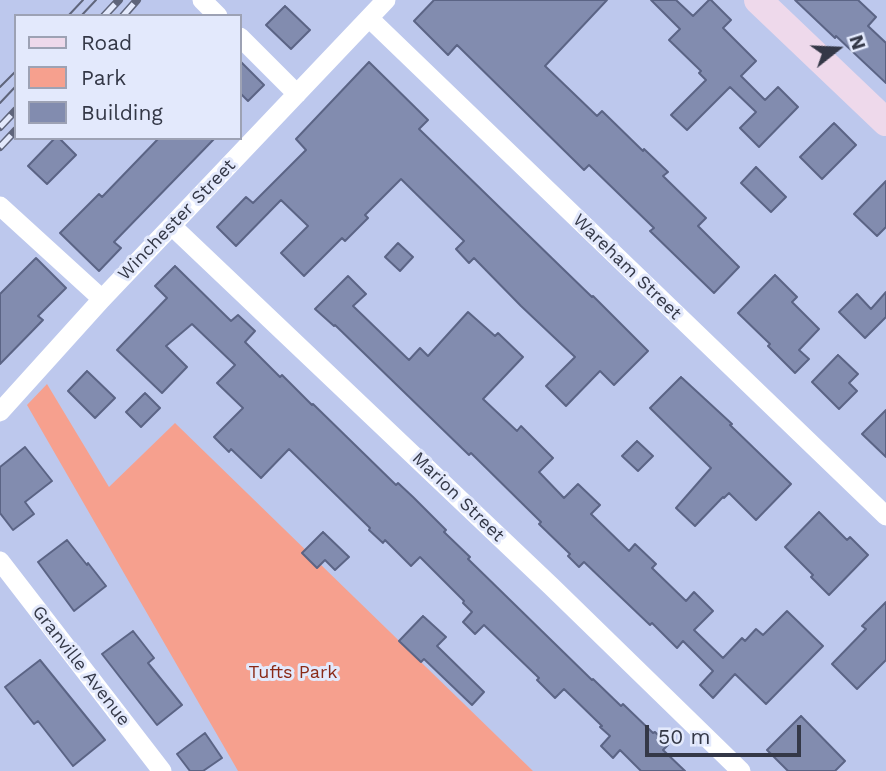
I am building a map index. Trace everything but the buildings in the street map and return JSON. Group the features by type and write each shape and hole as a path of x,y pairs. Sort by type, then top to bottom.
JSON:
{"main road":[{"path":"764,2 886,122"}],"street":[{"path":"202,0 216,14"},
{"name":"Winchester Street","path":"0,412 102,299 386,0"},
{"name":"Wareham Street","path":"369,18 886,516"},
{"path":"242,39 297,94"},
{"path":"0,206 102,299"},
{"name":"Marion Street","path":"172,226 551,586 741,771"},
{"name":"Granville Avenue","path":"0,562 162,771"}],"green space":[{"name":"Tufts Park","path":"47,384 109,487 175,423 533,771 238,771 27,405"}],"tram line":[{"path":"70,14 83,0"},
{"path":"83,14 96,0"},
{"path":"0,87 14,73"},
{"path":"0,103 14,88"}],"railway":[{"path":"106,14 119,0"},
{"path":"125,14 137,0"},
{"path":"0,127 14,112"},
{"path":"0,147 14,132"}]}
